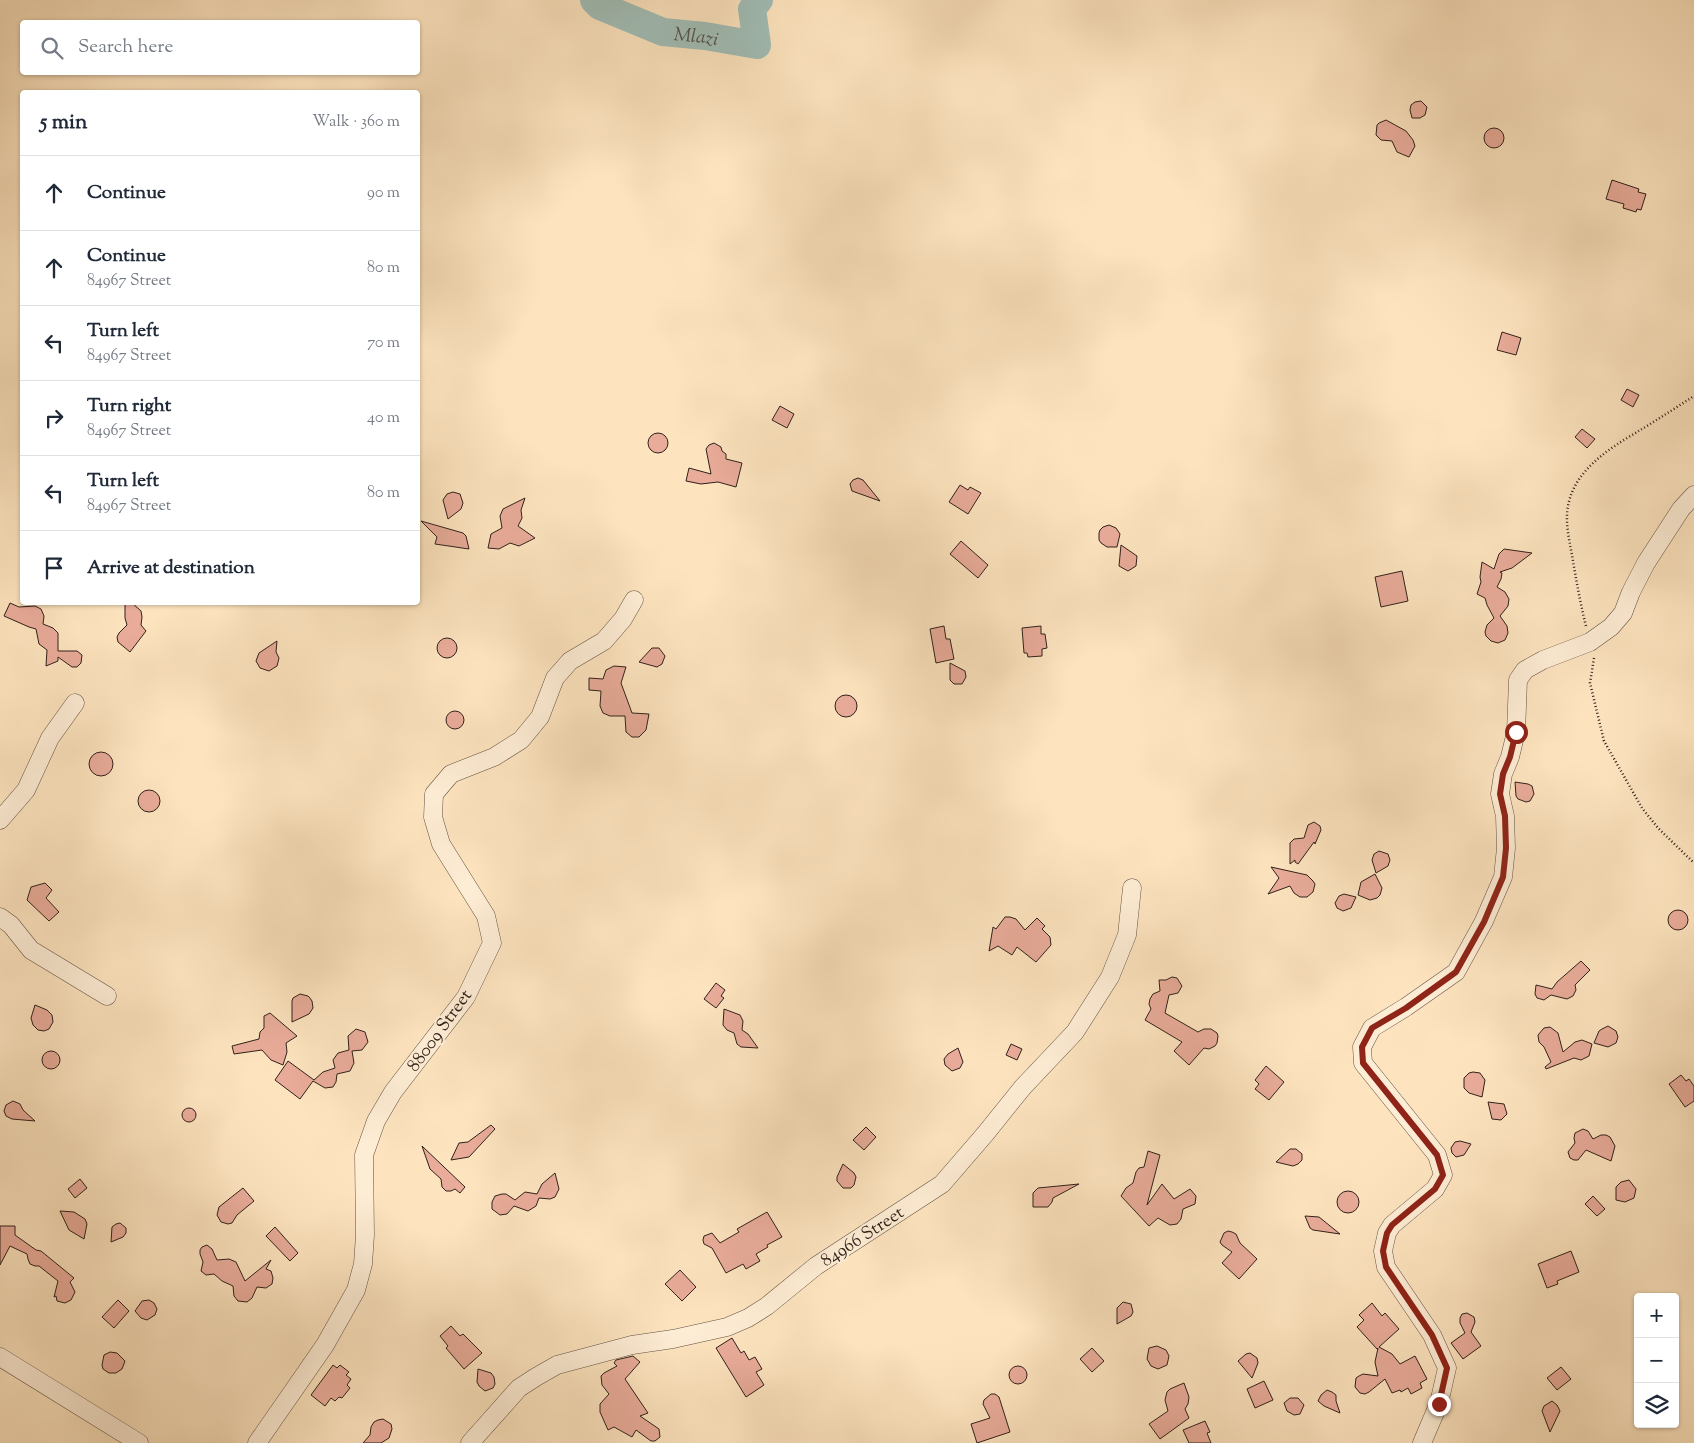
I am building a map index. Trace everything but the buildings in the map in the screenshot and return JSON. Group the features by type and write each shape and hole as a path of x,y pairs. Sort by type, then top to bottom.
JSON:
{"street":[{"path":"1422,1443 1439,1404 1447,1368 1432,1335 1386,1267 1383,1251 1387,1233 1392,1225 1435,1189 1443,1175 1437,1155 1363,1063 1362,1047 1372,1028 1406,1008 1456,972 1484,922 1503,877 1506,848 1505,816 1500,794 1503,774 1510,757 1516,732 1518,680 1525,670 1543,660 1590,642 1611,627 1622,613 1646,563 1682,509 1694,495"},
{"name":"88009 Street","path":"257,1443 325,1345 356,1290 364,1255 364,1155 376,1121 393,1092 466,997 492,943 486,916 441,844 433,817 434,794 451,774 494,757 521,740 540,717 555,678 570,662 604,641 623,619 634,600"},
{"path":"0,820 26,790 50,738 75,703"},
{"name":"84966 Street","path":"470,1443 519,1388 557,1365 632,1345 674,1339 727,1327 748,1318 767,1306 816,1266 942,1184 1023,1087 1075,1032 1110,977 1127,935 1132,888"},
{"path":"0,917 11,925 31,950 107,996"},
{"path":"0,1357 139,1443"}],"waterway":[{"name":"Mlazi","path":"594,0 600,6 663,32 705,36 757,45 752,9 759,0"}],"route":[{"path":"1439,1404 1447,1368 1432,1335 1386,1267 1383,1251 1387,1233 1392,1225 1435,1189 1443,1175 1437,1155 1363,1063 1362,1047 1372,1028 1406,1008 1456,972 1484,922 1503,877 1506,848 1505,816 1500,794 1503,774 1510,757 1516,732"}]}
